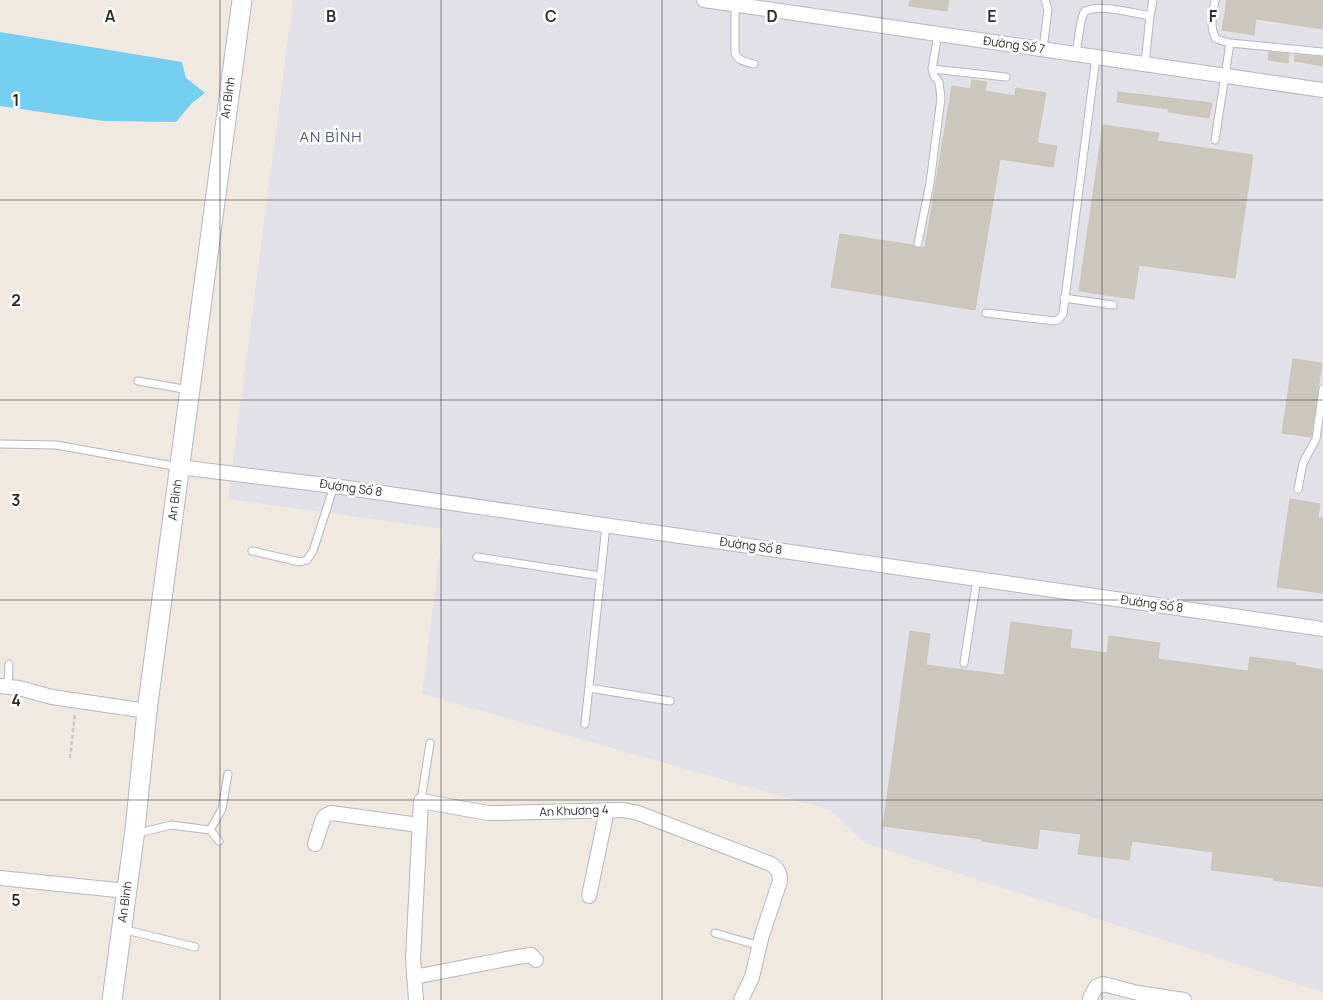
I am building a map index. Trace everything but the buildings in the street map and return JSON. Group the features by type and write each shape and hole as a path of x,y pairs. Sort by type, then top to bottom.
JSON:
{"main road":[{"name":"An Bình","path":"112,1000 135,830 147,711 242,0"}],"street":[{"name":"Đường Số 7","path":"704,0 1323,90"},
{"name":"Đường Số 8","path":"179,467 334,486 1323,629"},
{"path":"4,686 76,701 147,711"},
{"path":"416,1000 413,958 421,801"},
{"name":"An Khương 4","path":"421,801 488,813 623,810 638,813 770,864 780,874 780,881 752,977 741,1000"},
{"path":"589,896 607,810"},
{"path":"315,844 323,819 331,813 420,825"},
{"path":"0,878 127,891"},
{"path":"414,978 531,955 536,960"},
{"path":"1090,998 1096,987 1103,984 1138,993 1184,1000"}],"lane":[{"path":"1043,50 1048,10 1045,0"},
{"path":"1145,64 1153,0"},
{"path":"1215,0 1212,25 1216,39 1230,43 1323,52"},
{"path":"735,4 736,57 754,64"},
{"path":"1076,54 1081,21 1084,12 1090,8 1104,8 1150,16"},
{"path":"918,243 930,183 941,98 939,82 934,76 932,69 938,34"},
{"path":"1215,140 1230,43"},
{"path":"986,313 1055,321 1060,319 1096,57"},
{"path":"932,69 1006,77"},
{"path":"1064,298 1113,305"},
{"path":"138,381 189,390"},
{"path":"1298,490 1303,463 1316,439 1323,388"},
{"path":"0,444 56,445 179,467"},
{"path":"252,551 300,562 307,560 313,552 334,486"},
{"path":"585,724 606,525"},
{"path":"477,557 601,576"},
{"path":"964,663 978,579"},
{"path":"4,686 9,664"},
{"path":"589,688 670,701"},
{"path":"421,801 430,743"},
{"path":"210,830 222,809 228,774"},
{"path":"135,830 143,832 171,825 210,830 219,841"},
{"path":"122,928 195,947"},
{"path":"715,933 760,946"}],"path":[{"path":"70,758 76,701"}],"shaded area":[{"path":"293,0 1323,0 1323,992 865,843 830,810 422,694 443,529 228,499"}],"water":[{"path":"0,32 182,62 186,78 205,93 192,103 176,122 104,121 0,106"}],"district":[{"name":"AN BÌNH","path":"331,137"}]}
